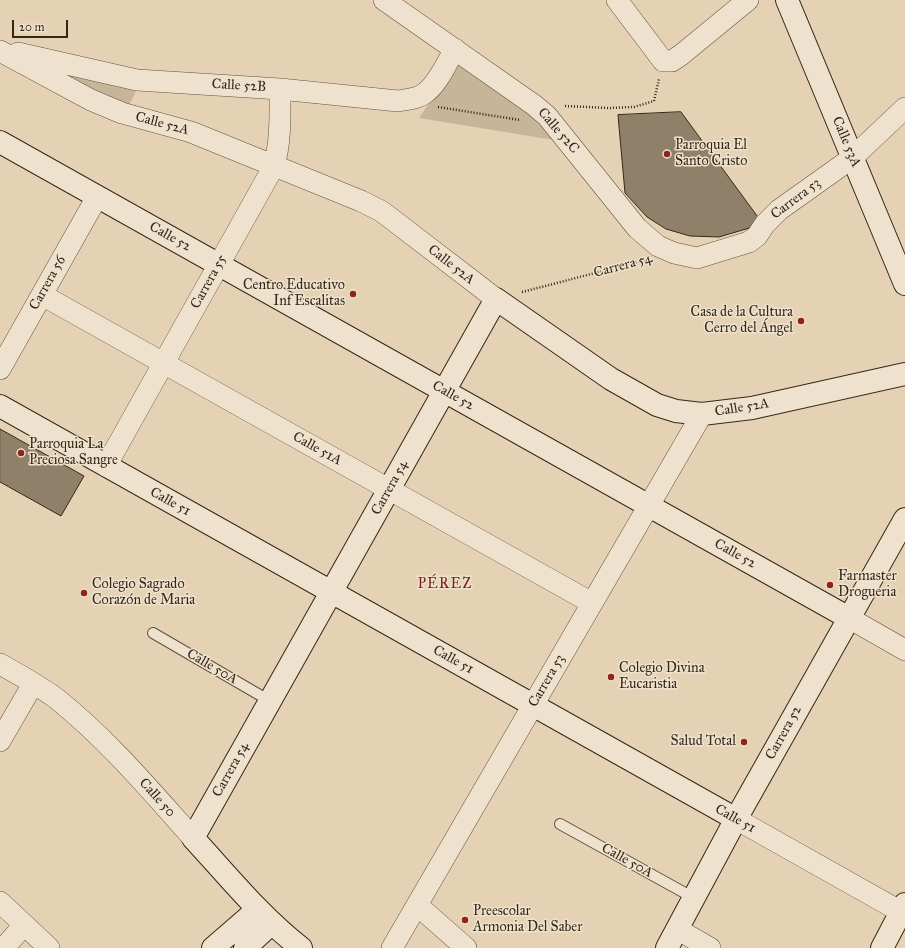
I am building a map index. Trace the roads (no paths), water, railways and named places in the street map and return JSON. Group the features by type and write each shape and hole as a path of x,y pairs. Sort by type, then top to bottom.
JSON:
{"main road":[{"name":"Calle 53A","path":"786,0 905,284"},
{"name":"Calle 52","path":"0,142 849,618"},
{"name":"Carrera 54","path":"193,838 496,299"},
{"name":"Calle 52A","path":"496,299 617,382 657,405 676,411 702,414 752,408 905,374"},
{"name":"Calle 51","path":"0,406 736,819"},
{"name":"Carrera 52","path":"667,948 736,819 904,522"},
{"name":"Calle 50","path":"193,838 265,916 301,948"},
{"path":"882,948 904,910"},
{"path":"213,948 265,916"},
{"path":"245,948 265,916"}],"street":[{"name":"Calle 52C","path":"384,0 534,104 547,116 637,228 658,246 674,253"},
{"path":"617,0 663,61 672,61 748,0"},
{"name":"Calle 52B","path":"0,50 137,80 280,89 398,101 414,98 425,93 434,85 455,49"},
{"name":"Calle 52A","path":"0,50 91,100 122,113 191,132 361,201 381,212 496,299"},
{"name":"Carrera 55","path":"106,466 274,166 278,154 280,138 280,89"},
{"name":"Carrera 53","path":"674,253 698,258 749,242 757,236 765,224 779,210 852,158 905,108"},
{"name":"Carrera 56","path":"0,370 97,197"},
{"name":"Calle 51A","path":"42,295 592,603"},
{"name":"Carrera 53","path":"392,948 702,414"},
{"name":"Calle 52","path":"849,618 905,650"},
{"name":"Calle 50","path":"0,664 56,698 110,746 193,838"},
{"path":"0,741 33,684"},
{"name":"Calle 51","path":"736,819 904,910"},
{"path":"0,902 49,948"},
{"path":"417,905 466,948"},
{"path":"4,948 24,925"},
{"path":"677,929 710,948"}],"lane":[{"name":"Calle 50A","path":"153,633 270,701"},
{"name":"Calle 50A","path":"560,824 694,898"}],"place":[{"name":"Parroquia El Santo Cristo","path":"667,154"},
{"name":"Centro Educativo Inf Escalitas","path":"353,294"},
{"name":"Casa de la Cultura Cerro del Ángel","path":"801,321"},
{"name":"Parroquia La Preciosa Sangre","path":"21,453"},
{"name":"Farmaster Drogueria","path":"830,585"},
{"name":"Colegio Sagrado Corazón de Maria","path":"84,593"},
{"name":"Colegio Divina Eucaristia","path":"611,677"},
{"name":"Salud Total","path":"744,742"},
{"name":"Preescolar Armonia Del Saber","path":"465,920"}],"district":[{"name":"PÉREZ","path":"445,584"}]}
